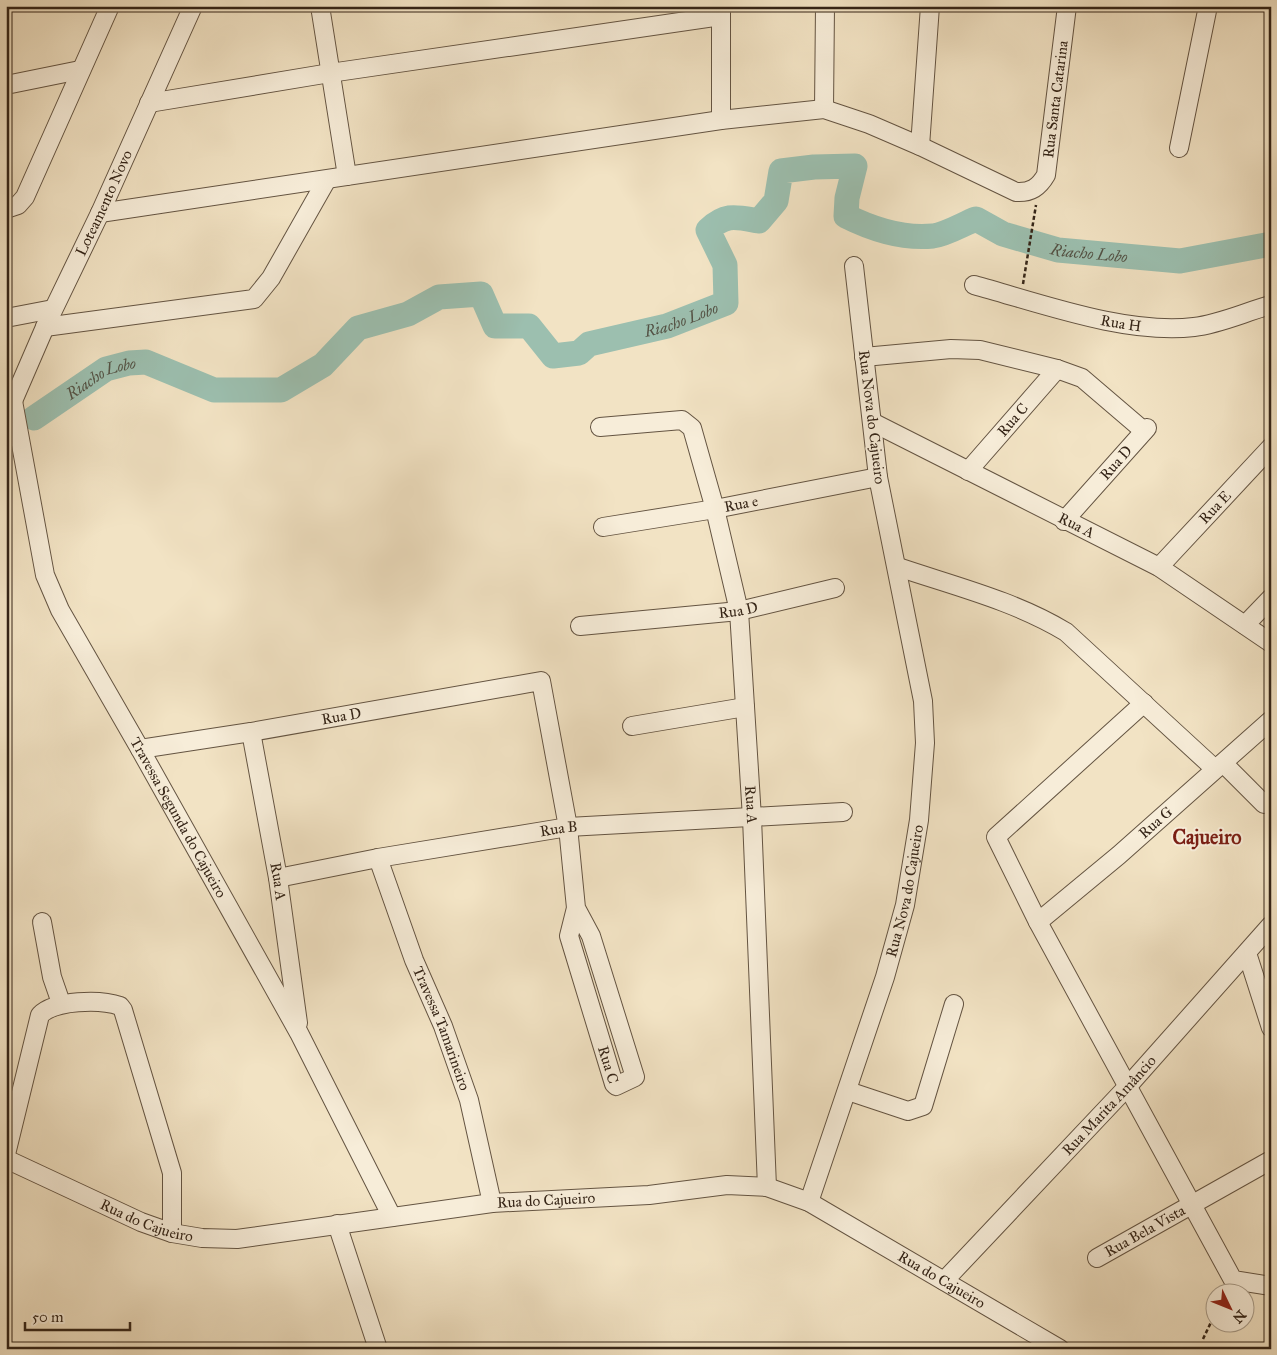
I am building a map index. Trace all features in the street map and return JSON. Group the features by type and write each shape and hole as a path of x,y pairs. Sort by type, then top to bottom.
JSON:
{"street":[{"path":"6,209 18,206 25,197 110,6"},
{"name":"Loteamento Novo","path":"10,404 100,213 193,6"},
{"path":"320,6 347,176"},
{"path":"824,109 825,6"},
{"path":"920,146 930,6"},
{"name":"Rua Santa Catarina","path":"1035,189 1046,175 1048,165 1067,6"},
{"path":"1179,148 1208,6"},
{"path":"149,103 330,72 721,11 722,120"},
{"path":"6,85 80,70"},
{"path":"100,213 326,181 347,176 722,120 824,109 869,124 920,146 1016,192 1035,189"},
{"path":"45,327 254,299 272,278 326,181"},
{"name":"Rua Nova do Cajueiro","path":"809,1202 848,1091 905,905 919,820 925,743 924,717 898,567 878,477 854,266"},
{"name":"Rua H","path":"974,285 1112,322 1174,328 1216,322 1271,305"},
{"path":"6,318 54,309"},
{"path":"864,357 951,349 974,350 1057,369"},
{"name":"Rua D","path":"1057,369 1082,378 1145,429 1064,521"},
{"name":"Rua C","path":"968,471 1057,369"},
{"name":"Travessa Segunda do Cajueiro","path":"10,404 48,584 60,610 299,1033 392,1216"},
{"name":"Rua A","path":"600,427 682,420 692,428 716,509 739,611 752,818 767,1187"},
{"name":"Rua A","path":"872,422 1064,521 1159,567 1271,643"},
{"name":"Rua E","path":"1159,567 1271,447"},
{"name":"Rua e","path":"603,527 716,509 878,477"},
{"path":"898,567 1044,619 1066,632 1144,703 1264,804"},
{"name":"Rua D","path":"580,626 739,611 835,588"},
{"path":"1245,625 1271,598"},
{"name":"Rua D","path":"140,749 250,732 541,681"},
{"name":"Rua C","path":"541,681 568,827 576,908 569,936 616,1086 635,1077 591,936 576,908"},
{"path":"1144,703 996,837 1038,922 1233,1280 1271,1286"},
{"path":"632,726 745,708"},
{"name":"Rua G","path":"1038,922 1120,855 1271,720"},
{"name":"Rua A","path":"250,732 278,878 299,1033"},
{"name":"Rua B","path":"278,878 378,858 568,827 842,812"},
{"name":"Travessa Tamarineiro","path":"378,858 414,960 443,1026 466,1092 492,1203"},
{"path":"42,922 52,977 61,1003"},
{"name":"Rua Marita Amâncio","path":"944,1281 1128,1086 1271,925"},
{"path":"1247,953 1271,1028"},
{"path":"585,989 606,984"},
{"path":"6,1154 40,1015 46,1009 61,1003 115,1005 123,1010 172,1174 172,1233"},
{"path":"848,1091 908,1110 923,1106 954,1004"},
{"name":"Rua do Cajueiro","path":"6,1159 141,1222 172,1233 202,1238 237,1239 492,1203 649,1195 727,1185 767,1187 809,1202 1060,1349"},
{"name":"Rua Bela Vista","path":"1097,1258 1271,1160"},
{"path":"337,1224 378,1349"}],"path":[{"path":"1021,297 1036,203 1035,189"},
{"path":"1202,1339 1206,1332"}],"waterway":[{"name":"Riacho Lobo","path":"34,418 106,369 129,363 146,362 214,390 281,390 323,365 358,328 408,314 439,297 481,294 495,326 529,326 553,356 579,353 589,344 667,326 726,303 725,265 708,230 726,219 744,218 759,221 776,201 781,171 814,167 855,166 847,198 846,216 877,229 910,236 938,235 976,219 1003,234 1058,250 1180,261 1271,244"}],"district":[{"name":"Cajueiro","path":"1207,837"}]}
